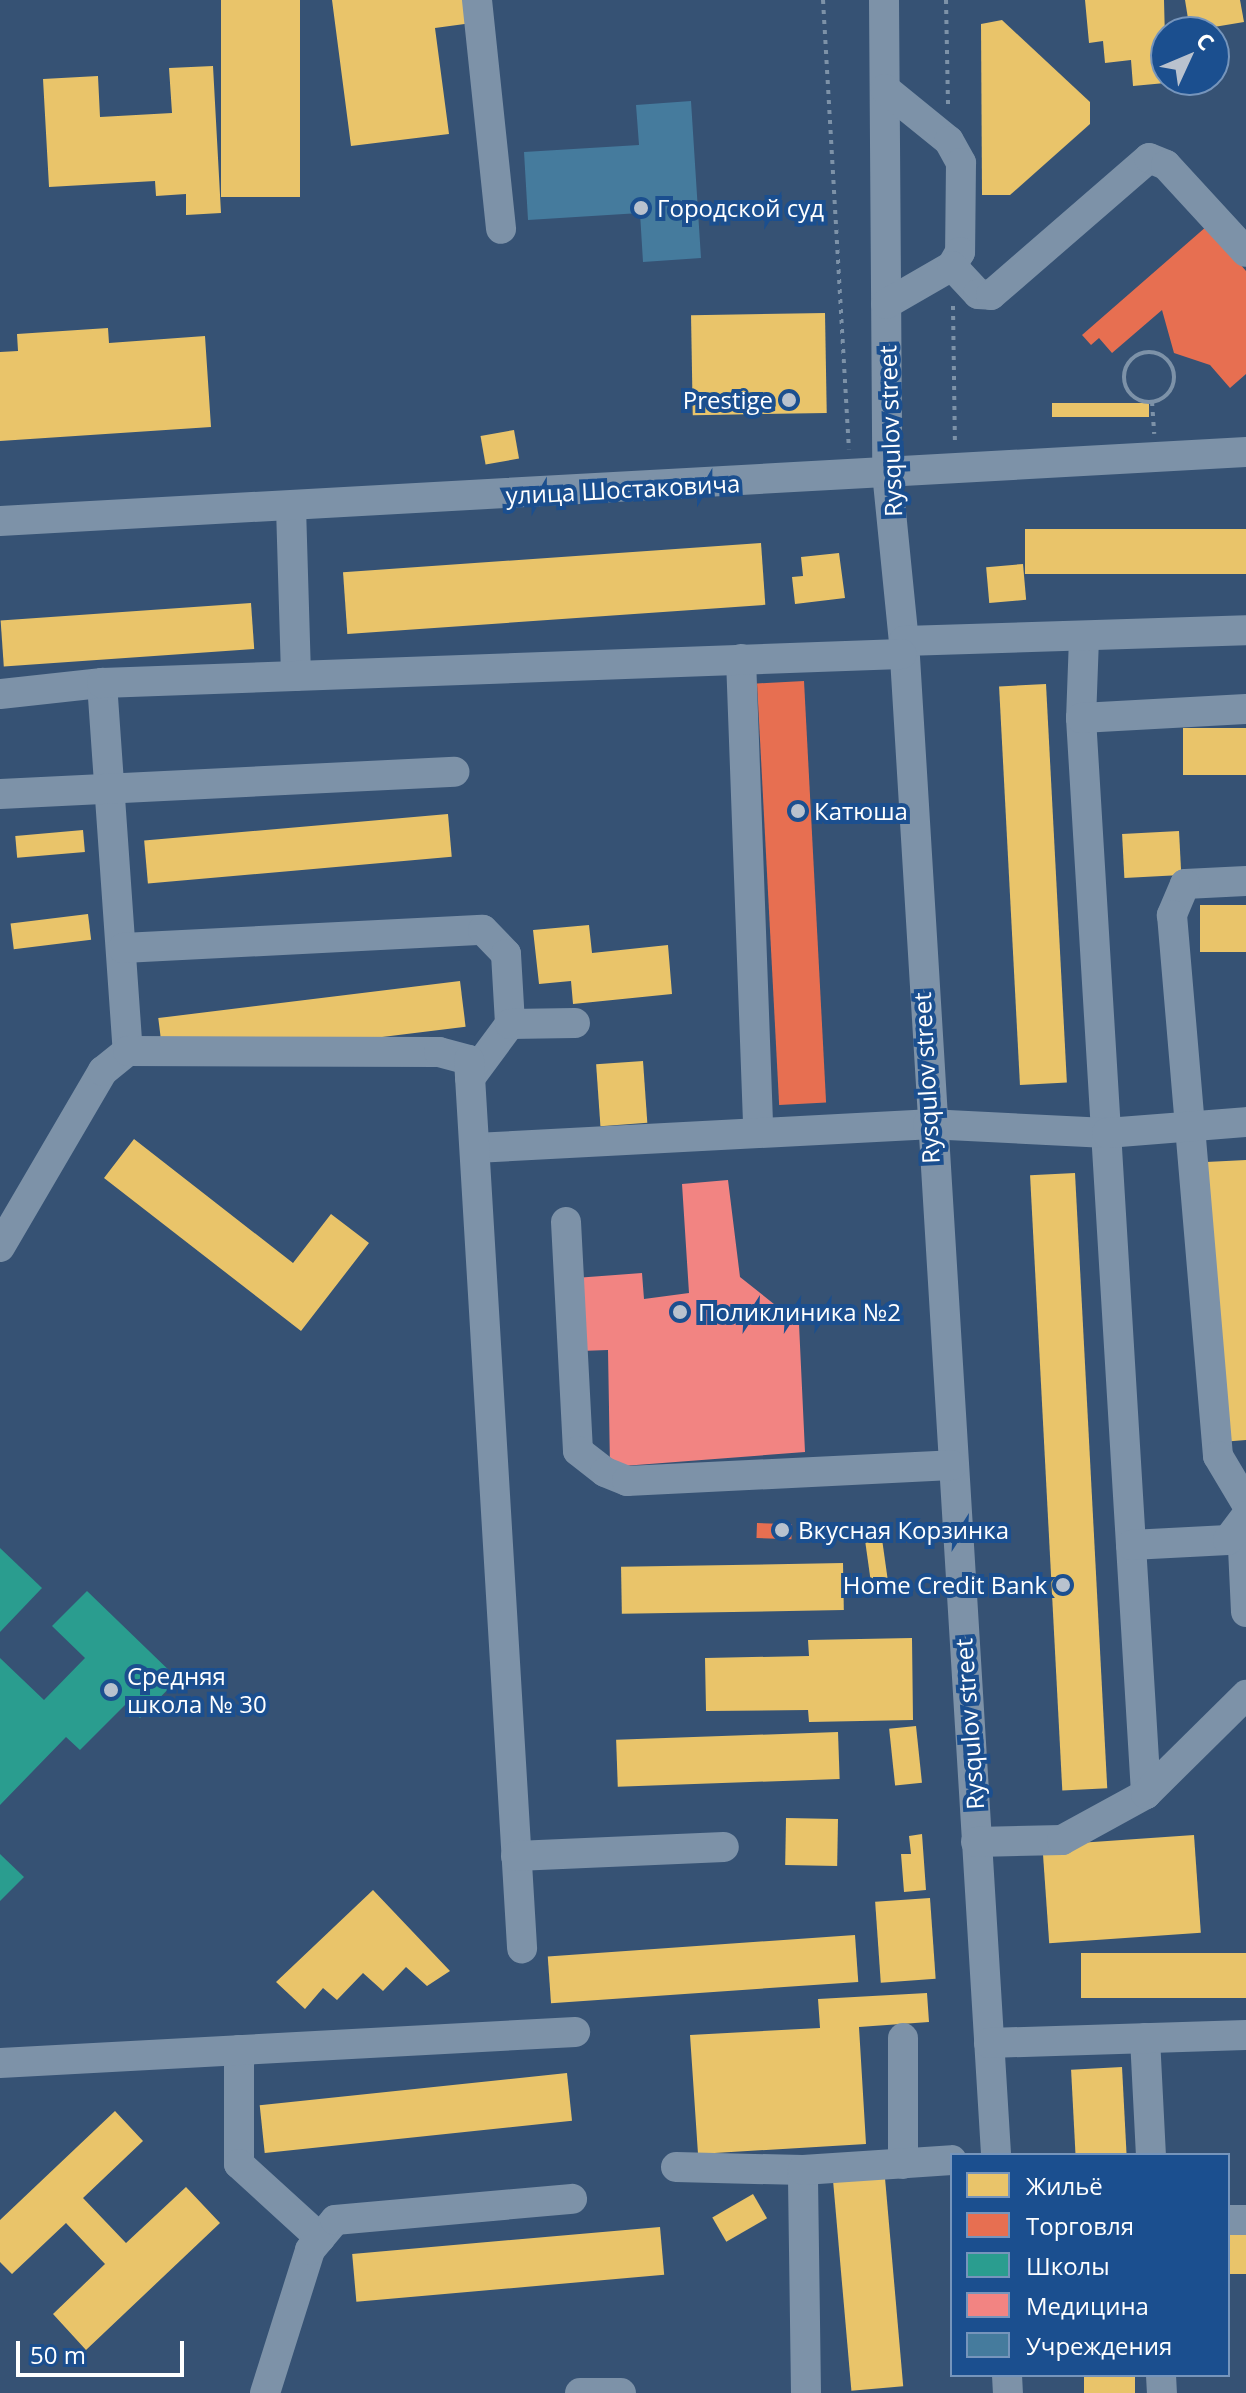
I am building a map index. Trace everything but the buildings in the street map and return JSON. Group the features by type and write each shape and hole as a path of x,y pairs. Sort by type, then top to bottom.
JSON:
{"street":[{"path":"477,0 501,229"},
{"name":"Rysqulov street","path":"884,0 887,472 903,647 928,1124 996,2153"},
{"path":"885,89 949,141 961,163 960,252 952,266 886,304"},
{"path":"952,266 978,294 991,295 1149,158 1166,165 1246,252"},
{"name":"улица Шостаковича","path":"0,521 851,477 887,472 1246,452"},
{"path":"291,507 296,676"},
{"path":"0,694 102,683 741,659 903,647 1246,630"},
{"path":"1084,638 1081,718 1146,1794"},
{"path":"741,659 758,1133"},
{"path":"102,683 128,1051"},
{"path":"1081,718 1246,709"},
{"path":"0,794 454,772"},
{"path":"1246,881 1185,884 1172,915 1194,1127 1218,1456 1245,1515 1246,1612"},
{"path":"123,948 483,930 506,954 510,1024 470,1078"},
{"path":"510,1024 575,1023"},
{"path":"0,1247 103,1071 128,1051 439,1052 469,1060 522,1948"},
{"path":"475,1148 928,1124 1107,1133 1246,1122"},
{"path":"566,1222 578,1451 605,1472 627,1481 952,1465"},
{"path":"1131,1545 1228,1540 1245,1515"},
{"path":"976,1842 1062,1840 1146,1794 1246,1695"},
{"path":"516,1856 724,1847"},
{"path":"0,2063 575,2032"},
{"path":"989,2043 1246,2035"},
{"path":"903,2038 903,2164"},
{"path":"1145,2038 1151,2153"},
{"path":"239,2050 239,2164 320,2238"},
{"path":"676,2167 803,2170 950,2160"},
{"path":"803,2170 806,2393"},
{"path":"265,2393 320,2238 335,2220 572,2199"},
{"path":"580,2393 621,2393"}],"path":[{"path":"823,0 851,477"},
{"path":"946,0 946,12"},
{"path":"1141,354 1164,357 1172,366 1175,377 1164,398 1140,401 1125,383 1141,354"}],"place":[{"name":"Городской суд","path":"641,208"},
{"name":"Prestige","path":"789,400"},
{"name":"Катюша","path":"798,811"},
{"name":"Поликлиника №2","path":"680,1312"},
{"name":"Вкусная Корзинка","path":"782,1530"},
{"name":"Home Credit Bank","path":"1063,1585"},
{"name":"Средняя школа № 30","path":"111,1690"}]}
